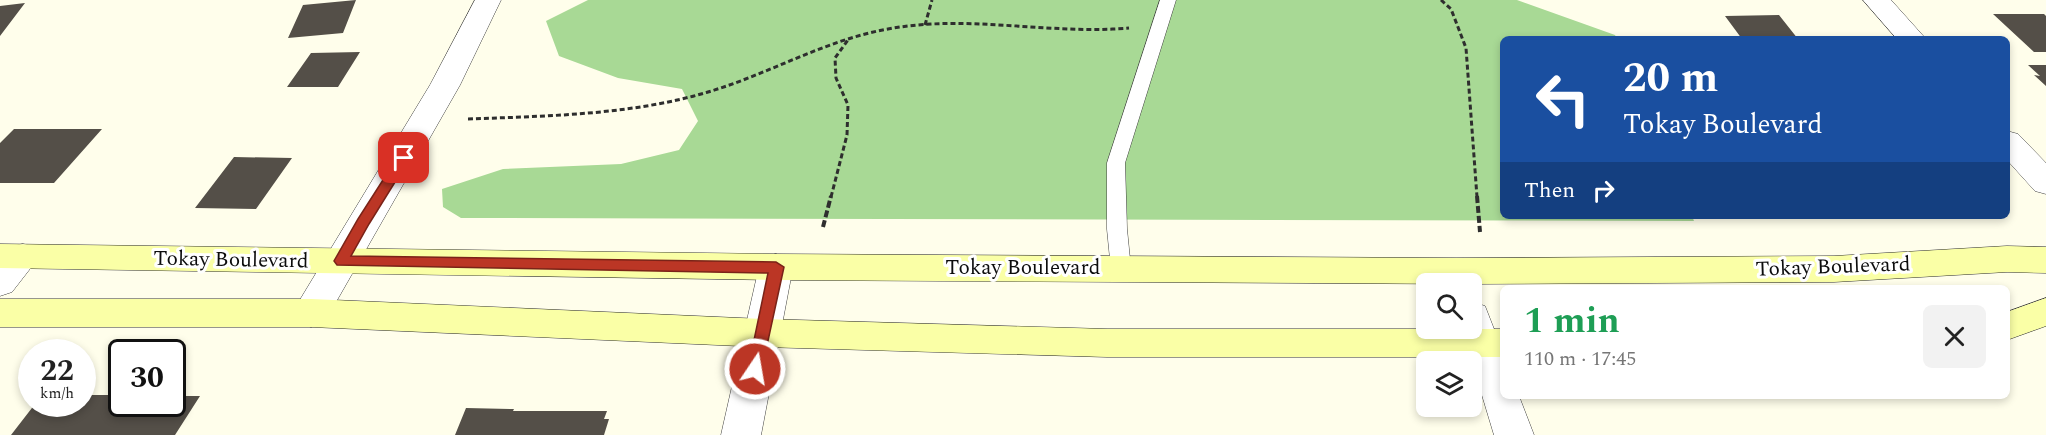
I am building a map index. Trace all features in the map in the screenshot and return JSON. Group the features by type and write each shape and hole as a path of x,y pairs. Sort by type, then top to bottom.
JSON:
{"street":[{"path":"311,313 363,222 433,109 467,46 488,0"},
{"path":"1876,0 1909,36"},
{"path":"2010,144 2046,183"},
{"path":"0,283 11,256"},
{"name":"Tokay Boulevard","path":"11,256 776,267 1121,269 1416,276"},
{"name":"Tokay Boulevard","path":"1482,276 1834,269 2007,259 2046,260"},
{"path":"741,435 776,267"},
{"path":"2010,325 2046,312"},
{"path":"0,313 311,313 763,333 1107,343 1485,334 1500,386"},
{"path":"1504,399 1514,435"}],"lane":[{"path":"1121,269 1117,230 1116,163 1168,0"}],"path":[{"path":"925,26 932,0"},
{"path":"1441,0 1451,9 1466,48 1480,232"},
{"path":"468,119 560,114 681,99 749,78 848,40 888,29 955,24 1105,30 1160,24"},
{"path":"823,227 847,135 848,105 836,78 835,58 848,40"}],"green space":[{"path":"588,0 1517,0 1616,36 1500,36 1500,219 1693,219 1694,221 461,218 443,207 442,189 503,169 621,164 679,150 698,121 682,89 618,78 559,56 546,21"}],"building":[{"path":"356,0 343,33 288,38 303,5"},
{"path":"25,3 0,36 0,6"},
{"path":"1993,14 2044,14 2046,16 2046,52 2034,52"},
{"path":"1779,15 1796,36 1740,36 1725,16"},
{"path":"360,52 338,87 287,87 311,53"},
{"path":"2028,65 2046,65 2046,86 2034,75 2040,76"},
{"path":"14,129 102,129 54,183 0,183 0,143"},
{"path":"234,157 292,158 256,209 195,208"},
{"path":"96,395 108,395 108,417 186,417 186,396 200,396 175,435 11,435 25,417 96,417"},
{"path":"466,408 514,409 513,411 607,411 604,419 609,419 604,435 455,435"}],"route":[{"path":"404,158 363,222 342,261 776,267 755,369"}]}
